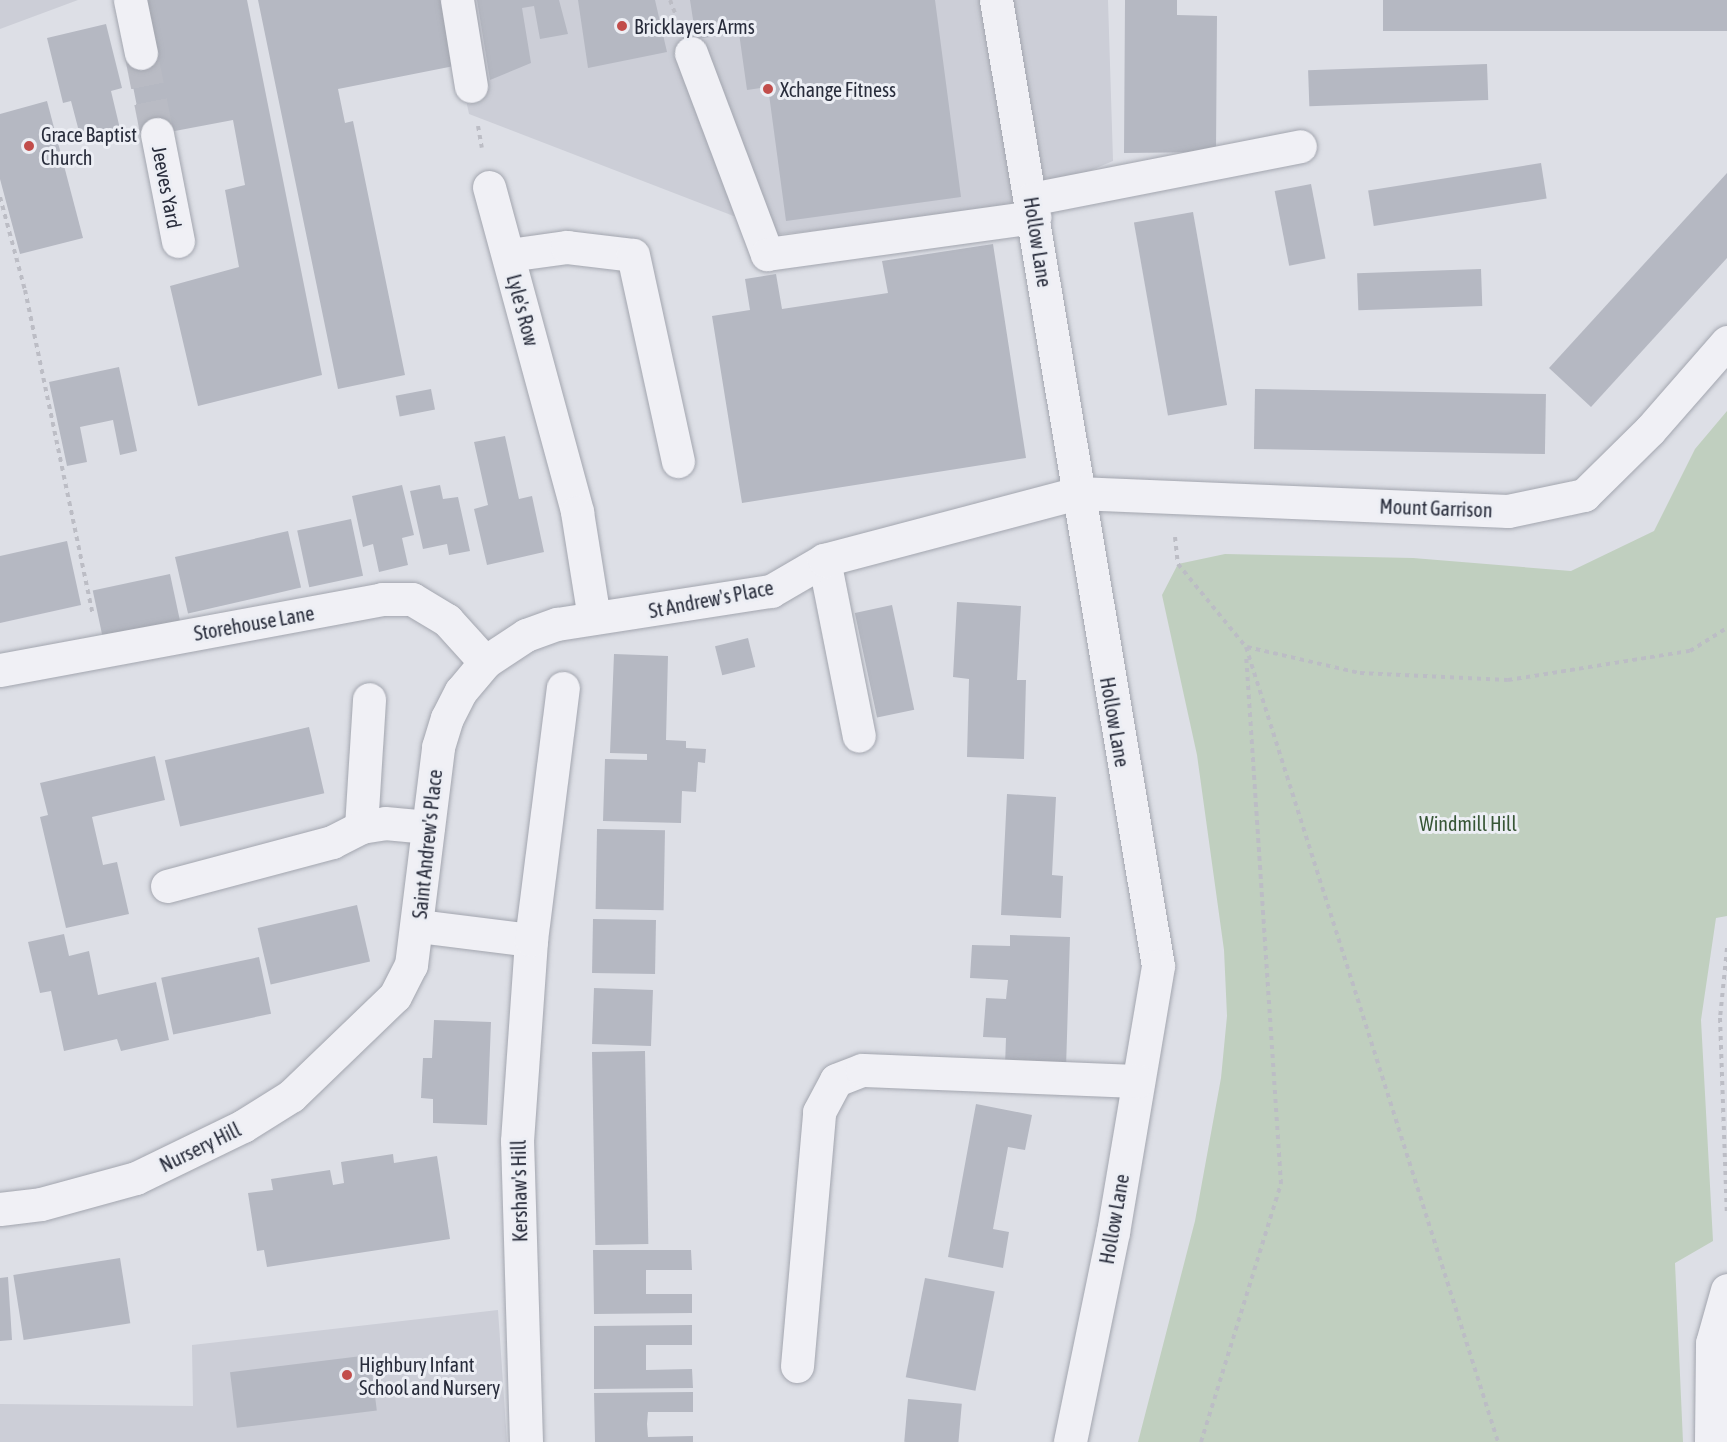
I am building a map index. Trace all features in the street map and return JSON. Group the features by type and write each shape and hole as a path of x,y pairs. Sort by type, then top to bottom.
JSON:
{"street":[{"path":"130,0 141,53"},
{"path":"457,0 471,86"},
{"name":"Hollow Lane","path":"996,0 1158,966 1070,1442"},
{"path":"691,53 767,254 1032,208 1300,146"},
{"name":"Jeeves Yard","path":"157,134 178,241"},
{"name":"Lyle's Row","path":"489,187 577,512 594,618"},
{"path":"509,255 567,246 633,255 678,460"},
{"name":"Mount Garrison","path":"1077,493 1508,510 1584,495 1650,430 1727,342"},
{"name":"St Andrew's Place","path":"485,662 525,634 594,618 771,591 824,560 1077,493"},
{"path":"824,560 859,736"},
{"name":"Storehouse Lane","path":"0,670 382,599 412,599 447,620 485,662"},
{"name":"Saint Andrew's Place","path":"369,1024 395,996 411,965 418,926 438,747 447,718 461,691 485,662"},
{"name":"Kershaw's Hill","path":"526,1442 517,1141 531,940 563,688"},
{"path":"361,827 369,699"},
{"path":"167,886 332,842 361,827 385,823 428,827"},
{"path":"418,926 531,940"},
{"name":"Nursery Hill","path":"0,1209 41,1204 135,1178 243,1126 291,1096 369,1024"},
{"path":"797,1366 819,1112 836,1080 862,1070 1138,1081"},
{"path":"1711,1442 1712,1343 1727,1290"}],"path":[{"path":"471,86 489,187"},
{"path":"0,197 25,290 100,651"},
{"path":"1178,564 1246,647 1498,1442"},
{"path":"1246,647 1360,673 1508,680 1690,651 1727,628"},
{"path":"1201,1442 1281,1184 1246,647"},
{"path":"1727,948 1720,1018 1727,1215"}],"shaded area":[{"path":"0,0 78,0 0,29"},
{"path":"445,0 1108,0 1113,161 987,214 780,234 469,114"},
{"name":"Highbury Infant School and Nursery","path":"498,1310 507,1442 0,1442 0,1404 193,1406 192,1345"}],"green space":[{"name":"Windmill Hill","path":"1727,411 1727,916 1716,918 1701,1020 1713,1241 1675,1263 1683,1442 1138,1442 1195,1221 1221,1078 1227,1016 1224,950 1197,755 1162,595 1178,564 1225,554 1413,558 1571,571 1654,531 1695,449"}],"building":[{"path":"146,0 247,0 322,375 198,406 170,286 239,267 225,190 245,185 233,120 143,137 127,56"},
{"path":"258,0 441,0 454,66 338,89 345,123 353,121 405,375 338,389"},
{"path":"477,0 559,0 568,34 540,39 534,6 522,8 531,63 490,80"},
{"name":"Bricklayers Arms","path":"578,0 655,0 667,52 588,68"},
{"path":"690,0 935,0 961,197 786,221 768,87 747,90 739,33 696,39"},
{"path":"1125,0 1177,0 1177,15 1217,16 1216,152 1124,153"},
{"path":"1383,0 1727,0 1727,31 1383,31"},
{"path":"106,24 122,88 111,91 121,133 82,143 71,101 63,103 47,38"},
{"path":"1487,64 1488,100 1309,106 1308,70"},
{"name":"Grace Baptist Church","path":"47,101 83,238 20,254 0,179 0,114"},
{"path":"1541,163 1547,199 1374,226 1368,190"},
{"path":"1727,173 1727,258 1591,407 1549,368"},
{"path":"1311,184 1326,259 1289,266 1275,191"},
{"path":"1193,212 1227,405 1168,415 1134,222"},
{"path":"993,244 1026,458 742,503 712,316 750,310 745,279 776,274 782,309 888,293 882,261"},
{"path":"1481,269 1482,306 1358,310 1357,273"},
{"path":"119,367 137,451 120,455 113,420 80,427 87,462 67,466 49,382"},
{"path":"431,389 435,410 400,416 396,396"},
{"path":"1255,389 1546,394 1545,454 1254,449"},
{"path":"505,436 519,499 532,496 544,552 487,565 474,509 488,505 474,442"},
{"path":"402,485 414,535 402,538 408,565 379,572 373,544 363,547 352,496"},
{"path":"440,485 443,499 458,497 470,551 449,555 447,544 423,549 410,491"},
{"path":"351,519 363,576 309,587 297,530"},
{"path":"288,531 301,588 188,614 175,557"},
{"path":"67,541 81,605 0,623 0,556"},
{"path":"170,574 181,626 104,642 93,590"},
{"path":"957,602 1021,606 1017,680 1026,680 1024,759 967,757 969,679 953,677"},
{"path":"892,605 914,710 877,718 855,613"},
{"path":"748,638 755,667 722,675 715,646"},
{"path":"614,654 668,656 666,740 686,741 686,748 706,749 705,763 698,762 696,792 682,791 681,823 603,821 605,759 647,760 647,754 610,753"},
{"path":"309,727 324,793 180,827 165,760"},
{"path":"155,756 165,800 92,817 103,865 117,862 129,914 66,928 40,817 48,815 40,783"},
{"path":"1007,794 1056,797 1052,875 1063,876 1061,918 1001,915"},
{"path":"597,829 665,830 664,910 596,909"},
{"path":"357,905 370,962 271,984 258,928"},
{"path":"593,919 656,920 655,974 592,973"},
{"path":"64,934 69,956 89,951 98,995 156,982 169,1040 121,1051 117,1039 64,1051 51,991 40,993 28,942"},
{"path":"1010,935 1070,937 1066,1069 1005,1066 1006,1038 983,1037 986,998 1006,999 1008,980 970,978 972,945 1010,946"},
{"path":"259,957 271,1014 173,1035 161,978"},
{"path":"594,988 653,990 651,1046 592,1044"},
{"path":"434,1020 491,1022 487,1125 433,1123 433,1099 421,1098 423,1058 432,1058"},
{"path":"645,1051 648,1244 595,1245 592,1052"},
{"path":"976,1104 1032,1115 1025,1150 1008,1147 993,1229 1009,1232 1003,1268 948,1257"},
{"path":"393,1154 394,1163 437,1156 450,1239 267,1267 264,1250 257,1251 248,1193 273,1190 271,1179 330,1170 333,1185 344,1183 341,1162"},
{"path":"593,1250 691,1250 692,1270 646,1270 646,1294 692,1294 692,1313 594,1314"},
{"path":"120,1258 130,1323 24,1340 13,1275"},
{"path":"8,1277 12,1340 0,1341 0,1278"},
{"path":"925,1278 995,1292 975,1391 906,1377"},
{"path":"692,1325 692,1345 646,1345 646,1370 692,1369 693,1388 594,1389 594,1326"},
{"path":"370,1355 377,1411 237,1428 230,1372"},
{"path":"693,1392 693,1412 648,1412 647,1424 648,1437 693,1436 693,1442 595,1442 594,1393"},
{"path":"908,1399 962,1404 958,1442 904,1442"}],"tunnel":[{"path":"141,53 157,134"}],"place":[{"name":"Bricklayers Arms","path":"622,26"},
{"name":"Xchange Fitness","path":"768,89"},
{"name":"Grace Baptist Church","path":"29,146"},
{"name":"Highbury Infant School and Nursery","path":"347,1375"}]}
